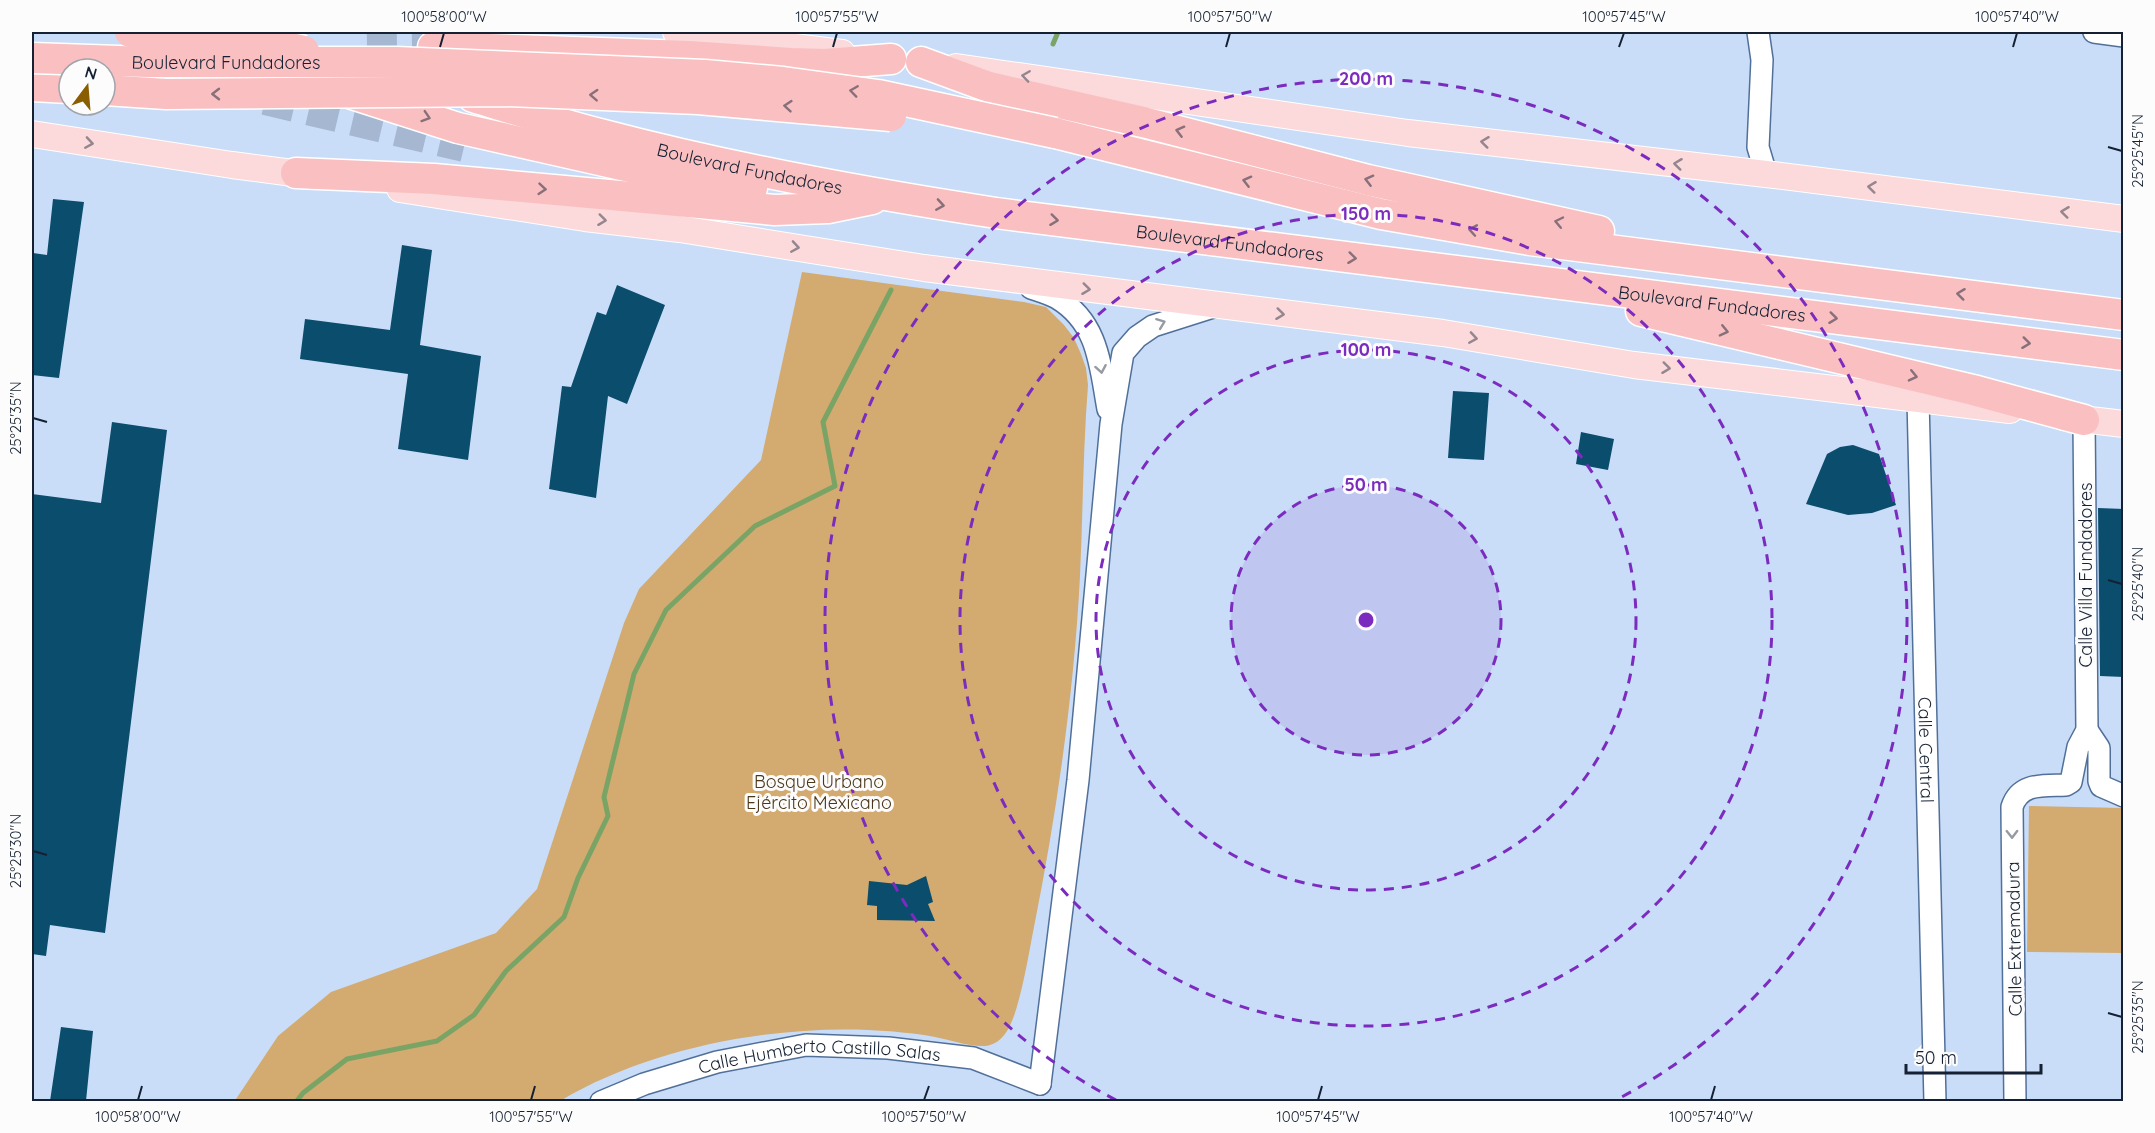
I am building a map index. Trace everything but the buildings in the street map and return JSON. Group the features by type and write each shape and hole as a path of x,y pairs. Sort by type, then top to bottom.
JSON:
{"highway":[{"path":"130,32 290,74 458,128 635,168 819,198"},
{"name":"Boulevard Fundadores","path":"216,32 340,60 602,135 884,196 996,213 2124,355"},
{"path":"433,47 677,55 825,64 891,59"},
{"name":"Boulevard Fundadores","path":"32,58 148,62 396,62 705,75 783,82 878,94 1055,133 1381,214 1530,240 2124,315"},
{"path":"921,62 989,79 1064,93 1443,197 1801,275"},
{"path":"32,86 57,87"},
{"path":"117,91 166,94 506,91 698,99 1055,133"},
{"path":"464,147 523,162 641,184 775,201 884,196"},
{"path":"296,173 434,179 775,210 828,208 884,196"},
{"path":"1525,279 1600,301 1973,390 2084,420"},
{"path":"2022,302 2124,292"}],"main road":[{"path":"676,32 921,62"},
{"path":"1064,93 1766,174 2124,219"},
{"path":"32,134 924,268 1443,333 1634,365 2124,424"}],"street":[{"path":"1758,32 1762,60 1758,147 1766,174"},
{"path":"2094,32 2124,36"},
{"path":"1005,279 1056,297 1072,309 1092,333 1098,352 1111,424"},
{"path":"1044,1093 1078,780 1111,424 1123,353 1137,337 1153,326 1216,306"},
{"name":"Calle Central","path":"1918,399 1935,1101"},
{"name":"Calle Villa Fundadores","path":"2033,786 2066,785 2071,782 2078,747 2087,730 2084,420"},
{"name":"Calle Villa Fundadores","path":"2087,730 2099,748 2110,789"},
{"name":"Calle Extremadura","path":"2015,1101 2012,807 2019,793 2033,786"},
{"name":"Calle Humberto Castillo Salas","path":"601,1101 644,1084 717,1062 806,1045 888,1048 973,1058 1044,1093"}],"green space":[{"name":"Bosque Urbano Ejército Mexicano","path":"802,272 1024,302 1046,307 1074,338 1086,368 1088,385 1080,576 1069,708 1050,840 1027,966 1016,1010 1005,1034 995,1043 985,1046 919,1034 868,1030 789,1032 749,1037 709,1044 631,1067 560,1101 234,1102 278,1036 331,992 496,933 537,889 624,623 639,589 761,460"},
{"path":"2029,806 2123,808 2123,953 2027,952"}],"waterway":[{"path":"1053,44 1058,32"},
{"path":"296,1102 303,1093 347,1059 437,1041 474,1015 506,971 564,917 578,878 608,816 604,797 634,674 666,610 755,526 835,486 823,422 891,290"}],"tunnel":[{"path":"367,48 433,47"},
{"path":"117,76 177,83"},
{"path":"265,100 464,147"}]}
